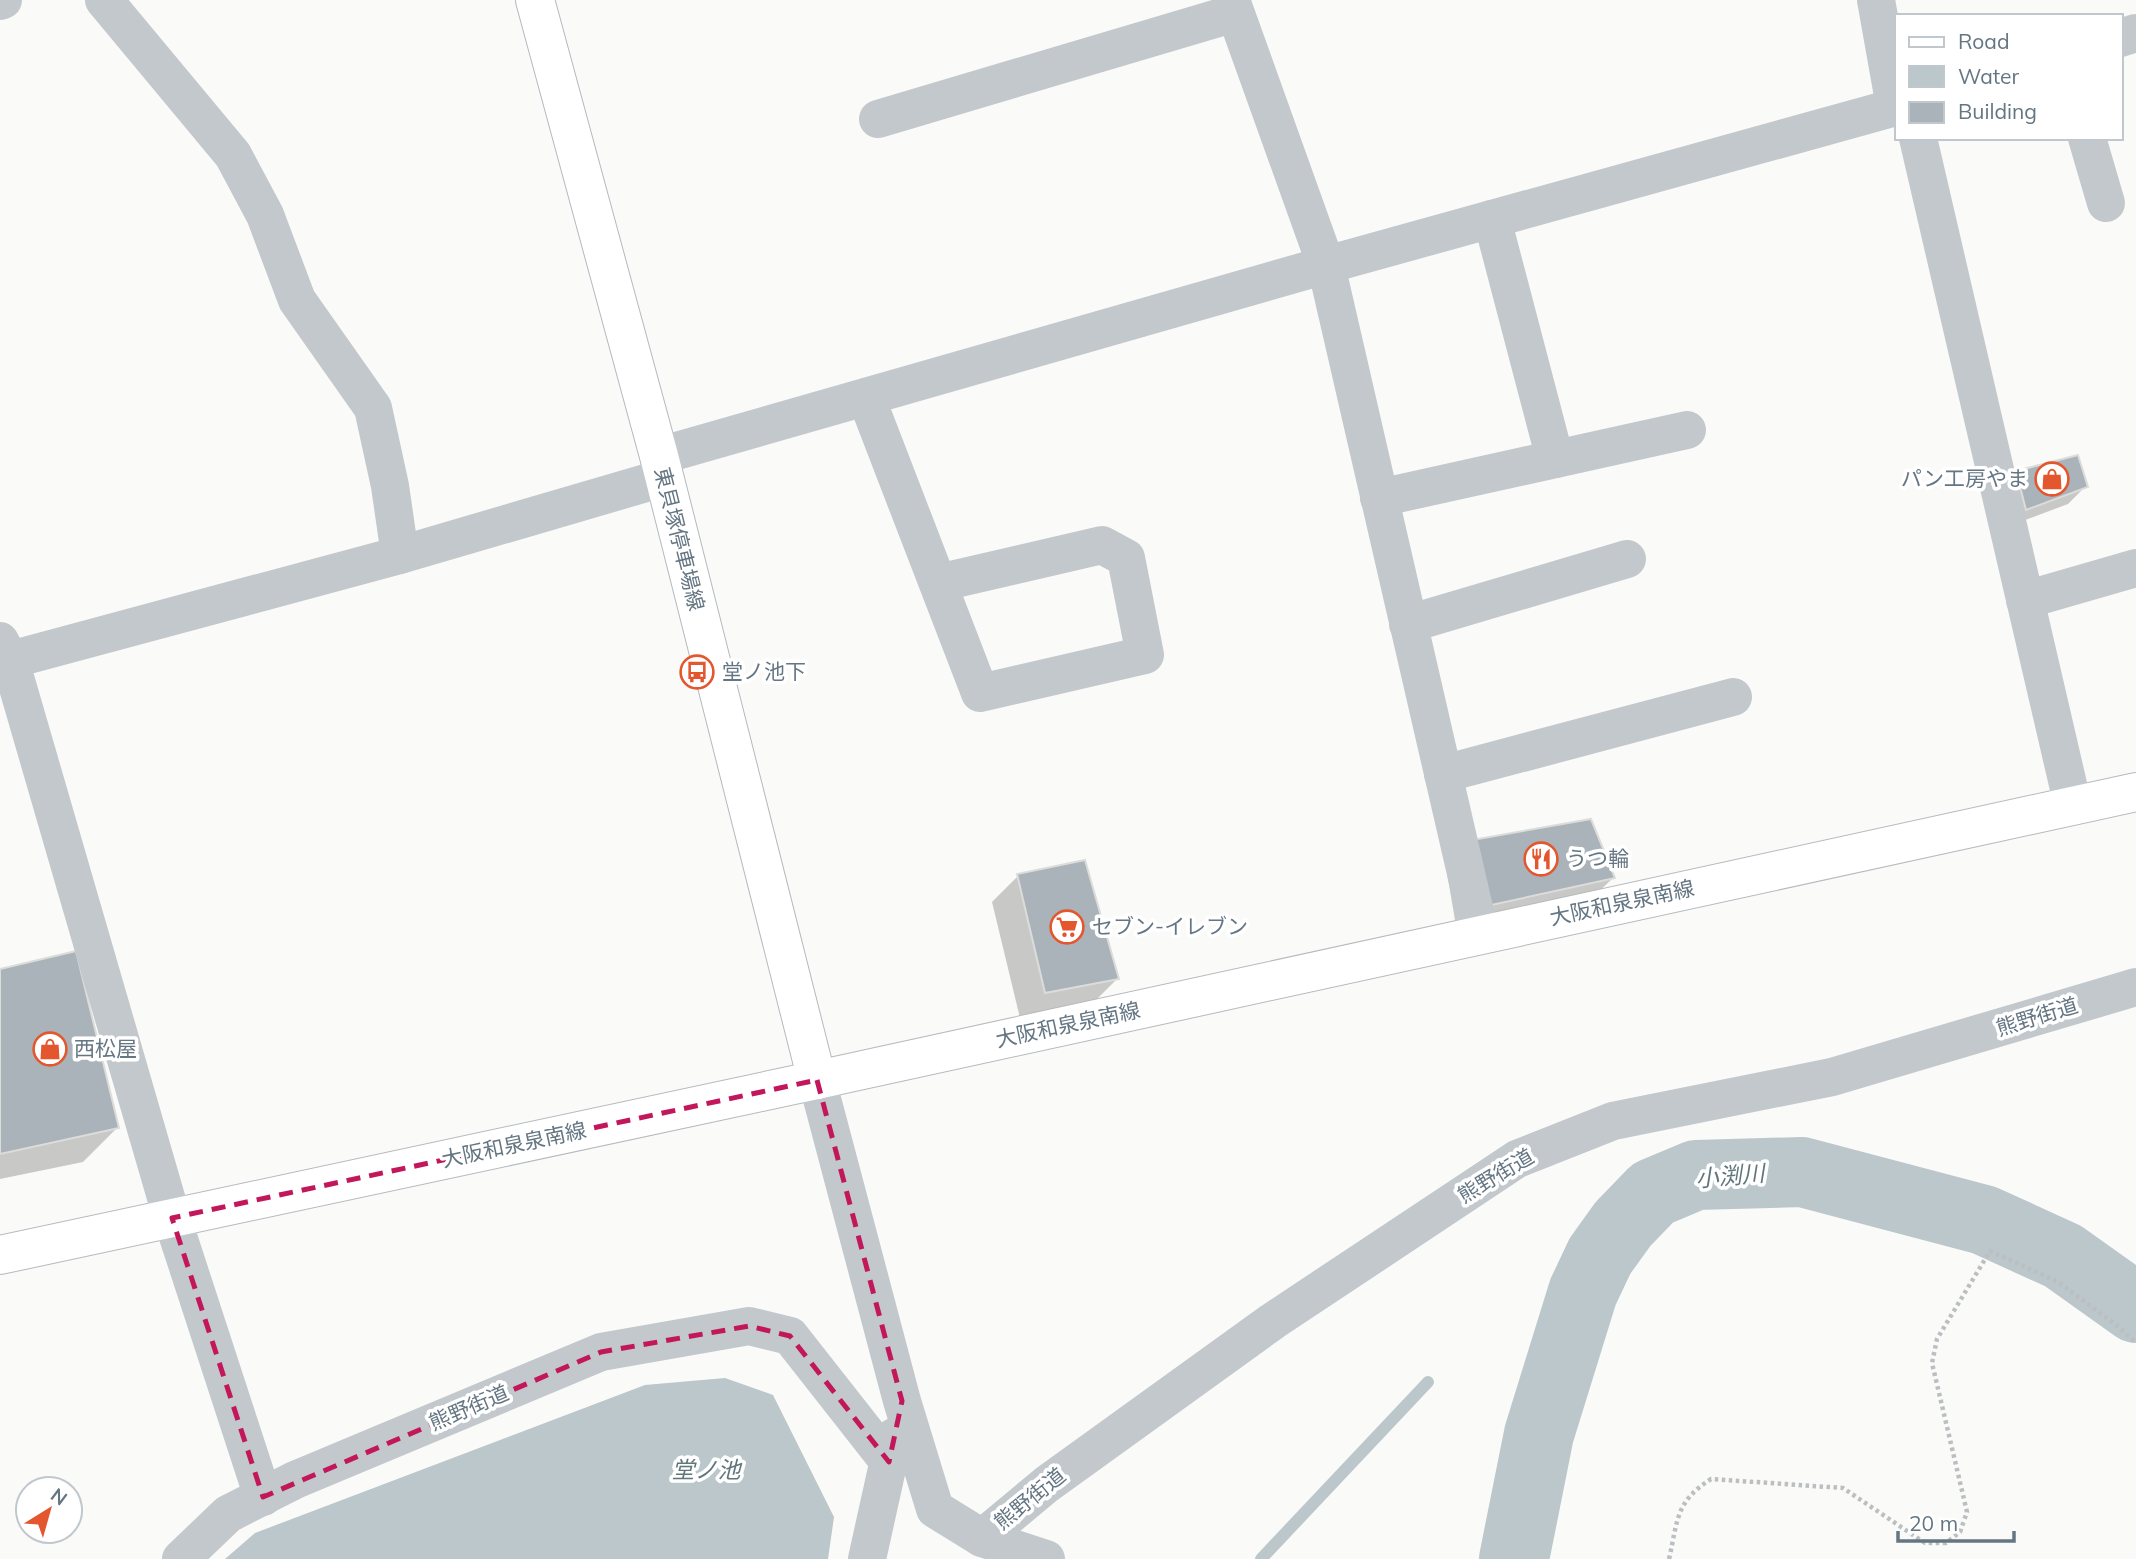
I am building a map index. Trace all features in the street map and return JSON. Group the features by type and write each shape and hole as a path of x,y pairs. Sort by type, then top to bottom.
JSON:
{"main road":[{"name":"東貝塚停車場線","path":"536,0 661,467 817,1080"},
{"name":"大阪和泉泉南線","path":"0,1255 2136,792"}],"street":[{"path":"104,0 233,155 265,215 297,300 373,408 390,486 400,555"},
{"path":"1876,0 1895,102"},
{"path":"878,119 1233,7 1326,265 1480,934"},
{"path":"263,1497 173,1218 5,650 400,555 866,397 1326,265 1895,107"},
{"path":"1918,140 2073,806"},
{"path":"2088,140 2106,203"},
{"path":"1492,219 1555,459"},
{"path":"866,397 980,693 1145,655 1126,558 1102,545 938,583"},
{"path":"1379,498 1687,430"},
{"path":"1408,624 1628,559"},
{"path":"2025,600 2136,568"},
{"path":"1443,774 1733,697"},
{"name":"熊野街道","path":"982,1538 1047,1484 1262,1329 1517,1159 1613,1121 1832,1077 2136,987"},
{"path":"817,1080 902,1401 934,1509 982,1538 1046,1559"},
{"name":"熊野街道","path":"181,1559 228,1514 295,1480 601,1352 749,1326 790,1336 889,1462"},
{"path":"867,1559 902,1401"}],"path":[{"path":"1669,1559 1680,1509 1693,1490 1711,1479 1843,1488 1925,1543 1946,1543 1960,1532 1967,1512 1932,1363 1937,1339 1990,1251 2058,1283 2119,1327 2136,1343"}],"highlighted area":[{"path":"817,1080 902,1401 889,1462 790,1336 749,1326 601,1352 263,1497 172,1218"}],"water":[{"name":"堂ノ池","path":"725,1378 773,1395 834,1517 828,1559 225,1559 255,1533 645,1385"}],"building":[{"name":"パン工房やま","path":"2078,455 2088,487 2026,510 2016,471"},
{"name":"うつ輪","path":"1591,819 1615,878 1482,907 1472,840"},
{"name":"セブン-イレブン","path":"1085,860 1119,979 1045,993 1017,874"},
{"name":"西松屋","path":"76,951 119,1128 0,1154 0,969"}],"waterway":[{"name":"小渕川","path":"1514,1559 1539,1434 1583,1292 1600,1256 1623,1224 1653,1193 1696,1175 1802,1172 1984,1220 2063,1256 2136,1308"},
{"path":"1261,1559 1428,1382"}],"place":[{"name":"パン工房やま","path":"2052,479"},
{"name":"堂ノ池下","path":"697,672"},
{"name":"うつ輪","path":"1541,859"},
{"name":"セブン-イレブン","path":"1067,927"},
{"name":"西松屋","path":"50,1049"}]}
